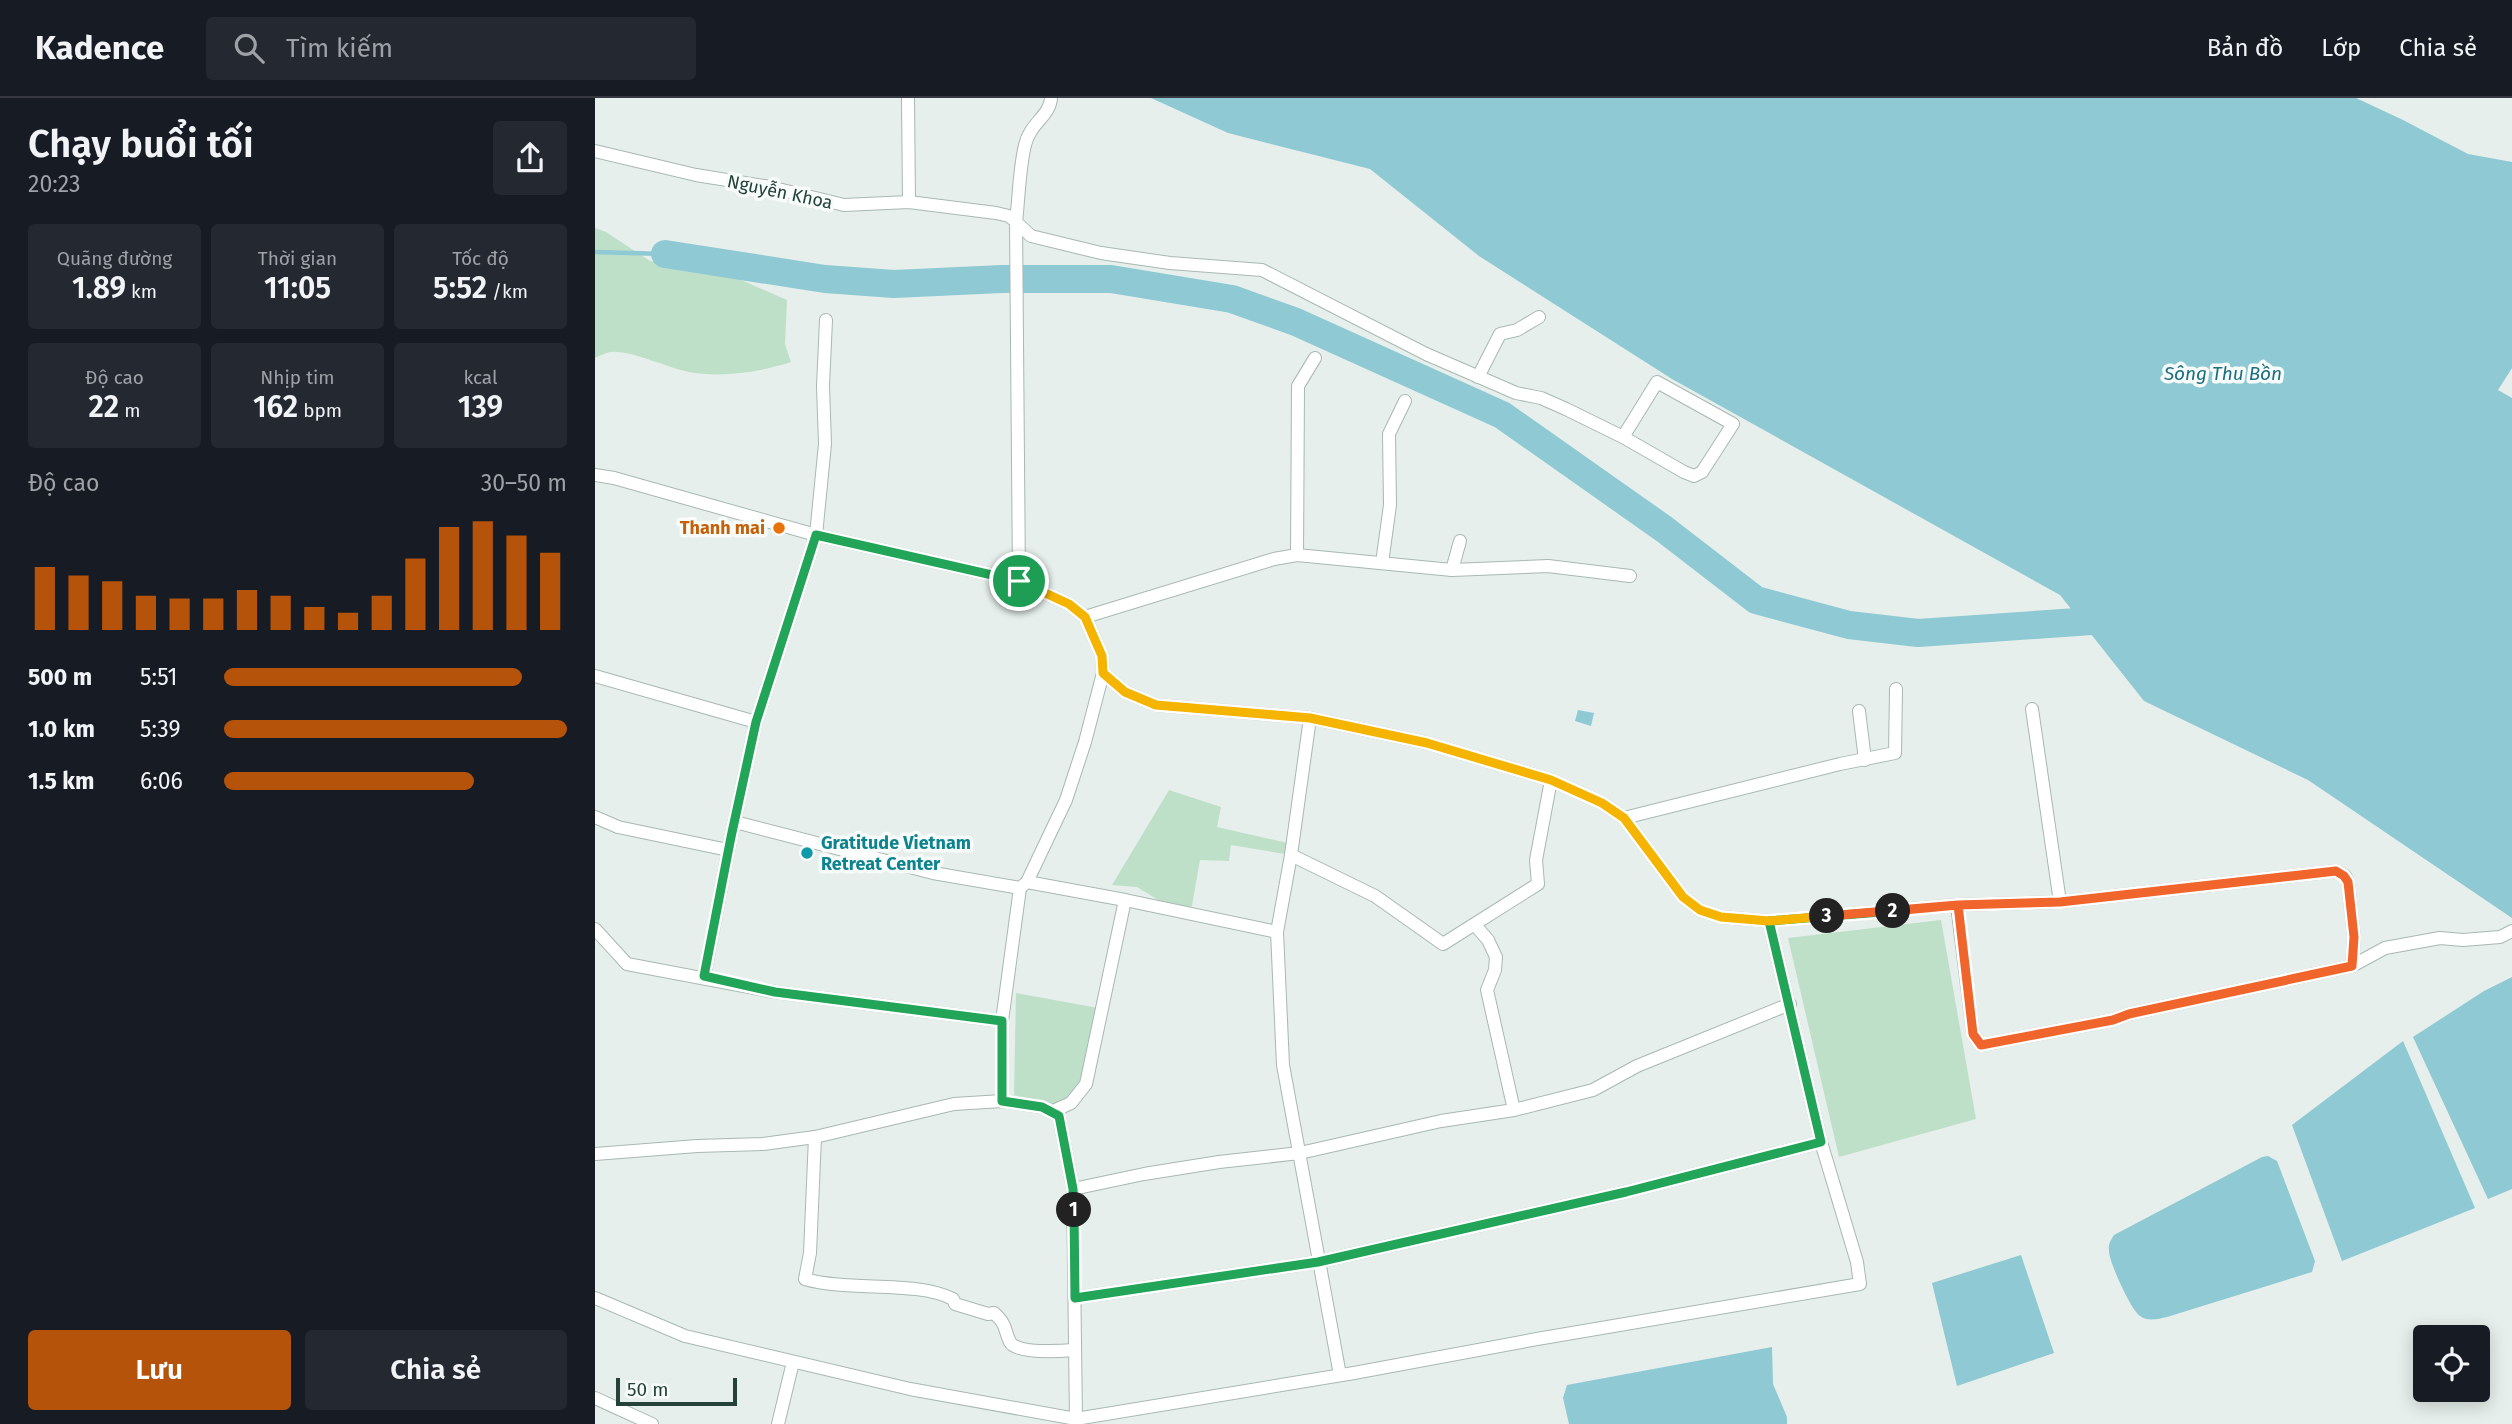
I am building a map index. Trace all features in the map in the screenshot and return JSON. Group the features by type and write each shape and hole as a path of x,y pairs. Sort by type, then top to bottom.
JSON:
{"street":[{"path":"908,98 909,202"},
{"path":"1019,581 1016,222 1025,144 1033,125 1046,113 1051,98"},
{"name":"Nguyễn Khoa","path":"595,151 696,176 769,187 844,205 909,202 1009,216 1031,236 1101,253 1170,263 1262,270 1426,354 1516,393 1541,398 1623,437 1694,476 1702,472 1733,424 1657,382 1623,437"},
{"path":"1478,377 1500,334 1517,330 1538,317"},
{"path":"704,976 756,722 816,535 825,444 823,386 826,320"},
{"path":"1297,555 1298,386 1315,358"},
{"path":"1381,563 1390,505 1389,434 1405,401"},
{"path":"595,475 816,535 1019,581 1069,604 1085,617 1102,656 1103,673 1066,800 1023,885 1002,1021 1002,1101"},
{"path":"1452,570 1460,541"},
{"path":"1085,617 1274,559 1297,555 1452,570 1548,565 1630,576"},
{"path":"1103,673 1125,692 1156,705 1310,718 1427,743 1551,780 1602,803 1624,818 1683,897 1700,910 1721,917 1769,921 1958,905 2060,902 2336,871 2348,882 2354,937 2352,966"},
{"path":"595,676 756,722"},
{"path":"1624,818 1895,753 1896,689"},
{"path":"2032,709 2060,902"},
{"path":"1859,711 1865,760"},
{"path":"1310,718 1291,855 1277,932 1283,1065 1340,1375"},
{"path":"1291,855 1375,896 1443,944 1538,884 1536,860 1551,780"},
{"path":"595,817 618,827 728,850"},
{"path":"734,822 933,873 1125,900 1277,932"},
{"path":"1051,1112 1071,1103 1086,1084 1125,900"},
{"path":"1958,905 1973,1034 1981,1045 2113,1020 2142,1011 2352,966 2385,948 2440,938 2463,940 2500,937 2512,931"},
{"path":"595,1298 685,1336 910,1390 1076,1419 1860,1284 1857,1262 1821,1142 1769,921"},
{"path":"1475,925 1488,940 1496,957 1495,970 1487,990 1514,1110"},
{"path":"595,929 627,964 704,976 775,992 1002,1021"},
{"path":"1073,1189 1219,1162 1300,1153 1441,1121 1514,1110 1593,1090 1637,1066 1790,1004"},
{"path":"595,1154 763,1144 815,1137 954,1104 1002,1101 1042,1107 1059,1116 1073,1189 1076,1419"},
{"path":"815,1137 810,1253 805,1279 857,1287 921,1290 946,1295 953,1298 955,1304 988,1314 995,1313 1006,1326 1014,1347 1025,1350 1074,1350"},
{"path":"1075,1298 1318,1262 1626,1192 1821,1142"},
{"path":"778,1424 793,1362"},
{"path":"595,1398 652,1424"}],"green space":[{"path":"595,228 606,232 650,261 723,272 787,300 785,344 791,362 754,371 701,374 619,352 610,352 595,358"},
{"path":"1169,790 1221,807 1217,827 1288,843 1291,855 1231,845 1229,861 1200,860 1192,906 1176,911 1137,887 1112,885"},
{"path":"1941,920 1976,1119 1839,1157 1788,938"},
{"path":"1016,993 1098,1008 1086,1084 1059,1109 1014,1095"}],"water":[{"name":"Sông Thu Bồn","path":"1151,98 2356,98 2468,154 2512,162 2512,368 2498,390 2512,398 2512,918 2308,780 2144,701 2060,595 1672,379 1479,256 1370,169 1228,133"},
{"path":"1578,710 1594,713 1591,726 1575,721"},
{"path":"2512,977 2512,1189 2488,1199 2413,1037 2484,991"},
{"path":"2403,1041 2475,1208 2342,1261 2292,1125"},
{"path":"2268,1156 2277,1161 2315,1261 2312,1272 2167,1317 2150,1319 2140,1316 2126,1296 2110,1257 2110,1242 2114,1235"},
{"path":"2021,1255 2054,1353 1957,1386 1932,1283"},
{"path":"1772,1347 1773,1384 1787,1417 1787,1424 1569,1424 1563,1398 1567,1385"}],"waterway":[{"path":"595,252 665,254"},
{"path":"665,254 825,279 894,284 1002,279 1111,279 1232,299 1296,322 1502,415 1664,529 1756,600 1849,625 1918,633 2106,620 2120,616"}],"place":[{"name":"Thanh mai","path":"779,528"},
{"name":"Gratitude Vietnam Retreat Center","path":"807,853"}],"route":[{"path":"1019,581 816,535 756,722 704,976 775,992 1002,1021 1002,1101 1042,1107 1059,1116 1073,1189 1075,1298 1318,1262 1626,1192 1821,1142 1769,921 1958,905 1973,1034 1981,1045 2113,1020 2129,1014 2352,966 2354,937 2348,882 2336,871 2060,902 1958,905 1863,913 1769,921 1721,917 1700,910 1683,897 1624,818 1602,803 1551,780 1427,743 1310,718 1156,705 1125,692 1103,673 1102,656 1085,617 1069,604 1019,581"}]}
